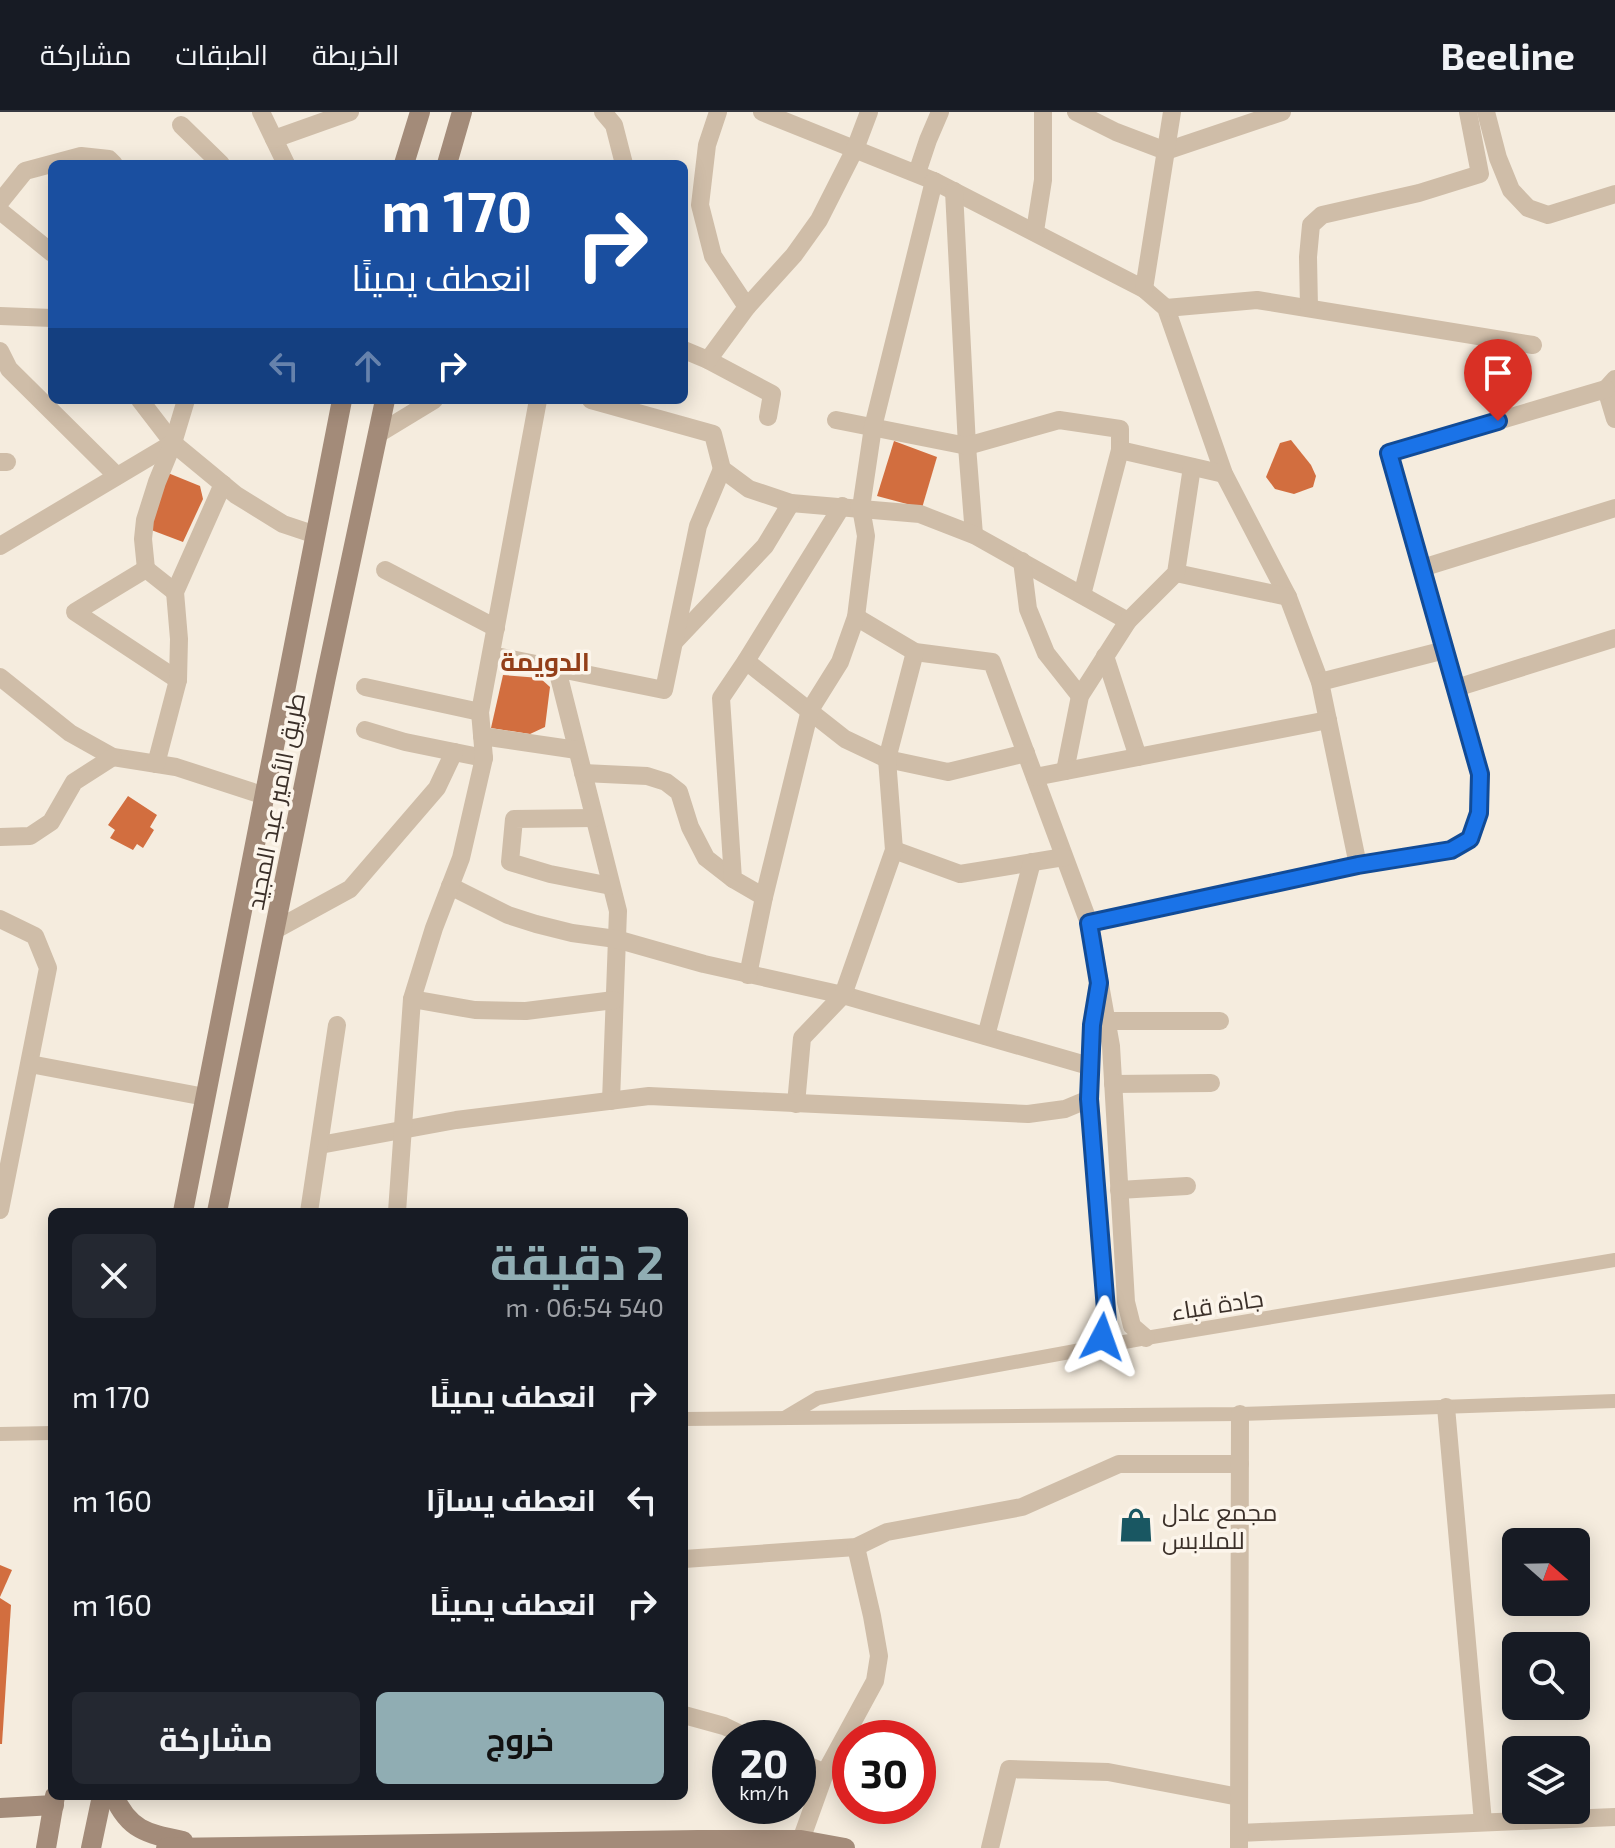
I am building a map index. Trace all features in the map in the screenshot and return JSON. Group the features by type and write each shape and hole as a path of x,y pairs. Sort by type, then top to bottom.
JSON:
{"main road":[{"path":"405,160 420,112"},
{"path":"448,160 462,112"},
{"name":"طريق الأمير عبد المجيد","path":"184,1208 341,404"},
{"name":"طريق الأمير عبد المجيد","path":"218,1208 384,404"},
{"path":"224,1004 258,1012"},
{"path":"0,1808 55,1800 46,1848"},
{"path":"91,1848 101,1800"},
{"path":"117,1800 131,1823 154,1835 207,1847"},
{"path":"166,1848 801,1840 845,1848"}],"street":[{"path":"261,112 284,160"},
{"path":"603,112 614,125 623,160"},
{"path":"718,112 692,207 713,256 747,307"},
{"path":"762,112 954,191 1144,289 1166,308 1224,474 1288,597 1320,682 1358,865"},
{"path":"808,131 816,112"},
{"path":"708,360 819,220 855,149 869,112"},
{"path":"733,879 721,698 852,507 873,427 925,177 928,140 940,112"},
{"path":"1035,231 1043,180 1043,112"},
{"path":"1076,112 1116,132 1166,151 1282,112"},
{"path":"1144,289 1172,112"},
{"path":"1309,308 1311,225 1322,215 1419,193 1480,174 1468,112"},
{"path":"1486,112 1498,158 1511,190 1528,208 1548,215 1615,194"},
{"path":"274,139 342,113"},
{"path":"181,125 217,160"},
{"path":"66,160 81,156 110,160"},
{"path":"0,202 25,171 48,165"},
{"path":"954,191 974,535"},
{"path":"0,211 48,250"},
{"path":"1166,308 1257,300 1533,345"},
{"path":"0,316 48,318"},
{"path":"0,351 9,369 117,476"},
{"path":"688,352 772,394 768,417"},
{"path":"1089,923 1358,865 1451,850 1470,839 1479,813 1480,774 1389,453 1611,384 1615,419"},
{"path":"143,404 173,443 236,495 283,524 316,535"},
{"path":"175,592 146,569 143,539 145,520 185,404"},
{"path":"378,434 427,404"},
{"path":"397,1208 412,999 434,928 461,858 484,758 480,712 537,404"},
{"path":"491,655 664,690 698,526 722,469 713,434 605,404"},
{"path":"836,420 967,446 1059,420 1120,429 1120,450 1082,595"},
{"path":"0,546 173,443"},
{"path":"1120,450 1224,474"},
{"path":"1065,771 1080,696 1128,621 1176,573 1192,467"},
{"path":"722,469 749,489 791,503 920,514 974,535 1128,621"},
{"path":"156,764 178,680 175,592 223,484"},
{"path":"673,643 765,546 791,503"},
{"path":"748,975 810,710 840,662 856,617 866,536 852,507"},
{"path":"1422,568 1615,508"},
{"path":"1022,561 1028,609 1046,653 1080,696"},
{"path":"146,569 75,612 178,680"},
{"path":"385,570 496,628"},
{"path":"1176,573 1288,597"},
{"path":"856,617 915,652 992,662 1089,923 1111,1046 1126,1302 1132,1326 1146,1338"},
{"path":"1456,688 1615,638"},
{"path":"1320,682 1445,650"},
{"path":"796,1104 802,1038 843,995 894,850 887,759 915,652"},
{"path":"1105,656 1138,757"},
{"path":"746,661 845,739 887,759 948,772 1026,753"},
{"path":"557,669 618,911 611,1101"},
{"path":"0,677 70,733 113,757 176,767 265,796"},
{"path":"365,687 480,712"},
{"path":"1035,777 1328,720"},
{"path":"365,730 405,742 484,758"},
{"path":"482,736 577,750"},
{"path":"275,930 350,889 437,788 454,752"},
{"path":"0,837 30,836 51,822 74,782 113,757"},
{"path":"583,773 647,776 666,782 679,792 690,827 706,858 764,897"},
{"path":"594,818 514,819 510,862 550,874 611,886"},
{"path":"894,850 960,874 1064,857"},
{"path":"986,1036 1032,862"},
{"path":"450,886 508,915 572,933 616,939 748,975 843,995 1089,1066"},
{"path":"0,919 35,936 48,968 0,1210"},
{"path":"1090,1348 1102,1337 1107,1322 1089,1099 1092,1025 1099,983"},
{"path":"412,999 475,1010 526,1011 614,1000"},
{"path":"1106,1021 1220,1021"},
{"path":"310,1208 337,1025"},
{"path":"30,1064 205,1097"},
{"path":"1113,1084 1211,1083"},
{"path":"320,1145 456,1120 649,1096 1028,1114 1065,1109 1089,1099"},
{"path":"1119,1190 1187,1186"},
{"name":"جادة قباء","path":"785,1417 818,1398 1146,1338 1615,1260"},
{"name":"جادة قباء","path":"688,1419 1240,1414 1615,1401"},
{"path":"1446,1407 1483,1822"},
{"path":"1240,1414 1239,1840 1483,1822 1615,1817"},
{"path":"0,1434 48,1433"},
{"path":"688,1559 856,1547 887,1532 1022,1507 1119,1464 1240,1464"},
{"path":"801,1840 825,1773 875,1681 879,1656 856,1547"},
{"path":"688,1716 712,1723"},
{"path":"816,1769 825,1773"},
{"path":"990,1848 1009,1769 1108,1772 1239,1797"}],"building":[{"path":"1291,440 1316,476 1313,487 1294,494 1275,489 1266,477 1280,443"},
{"path":"894,441 937,457 922,508 877,496"},
{"path":"168,473 200,486 203,499 183,542 146,528"},
{"path":"503,675 540,678 550,687 545,727 530,734 491,728"},
{"path":"128,796 157,815 150,827 154,830 143,848 137,844 133,850 110,838 115,830 108,825"},
{"path":"0,1565 12,1570 0,1597"},
{"path":"0,1598 11,1605 2,1744 0,1744"}],"place":[{"name":"مجمع عادل للملابس","path":"1136,1525"}],"district":[{"name":"الدويمة","path":"545,660"}],"route":[{"path":"1102,1337 1107,1322 1089,1099 1092,1025 1099,983 1089,923 1358,865 1451,850 1470,839 1479,813 1480,774 1389,453 1498,421"}]}
